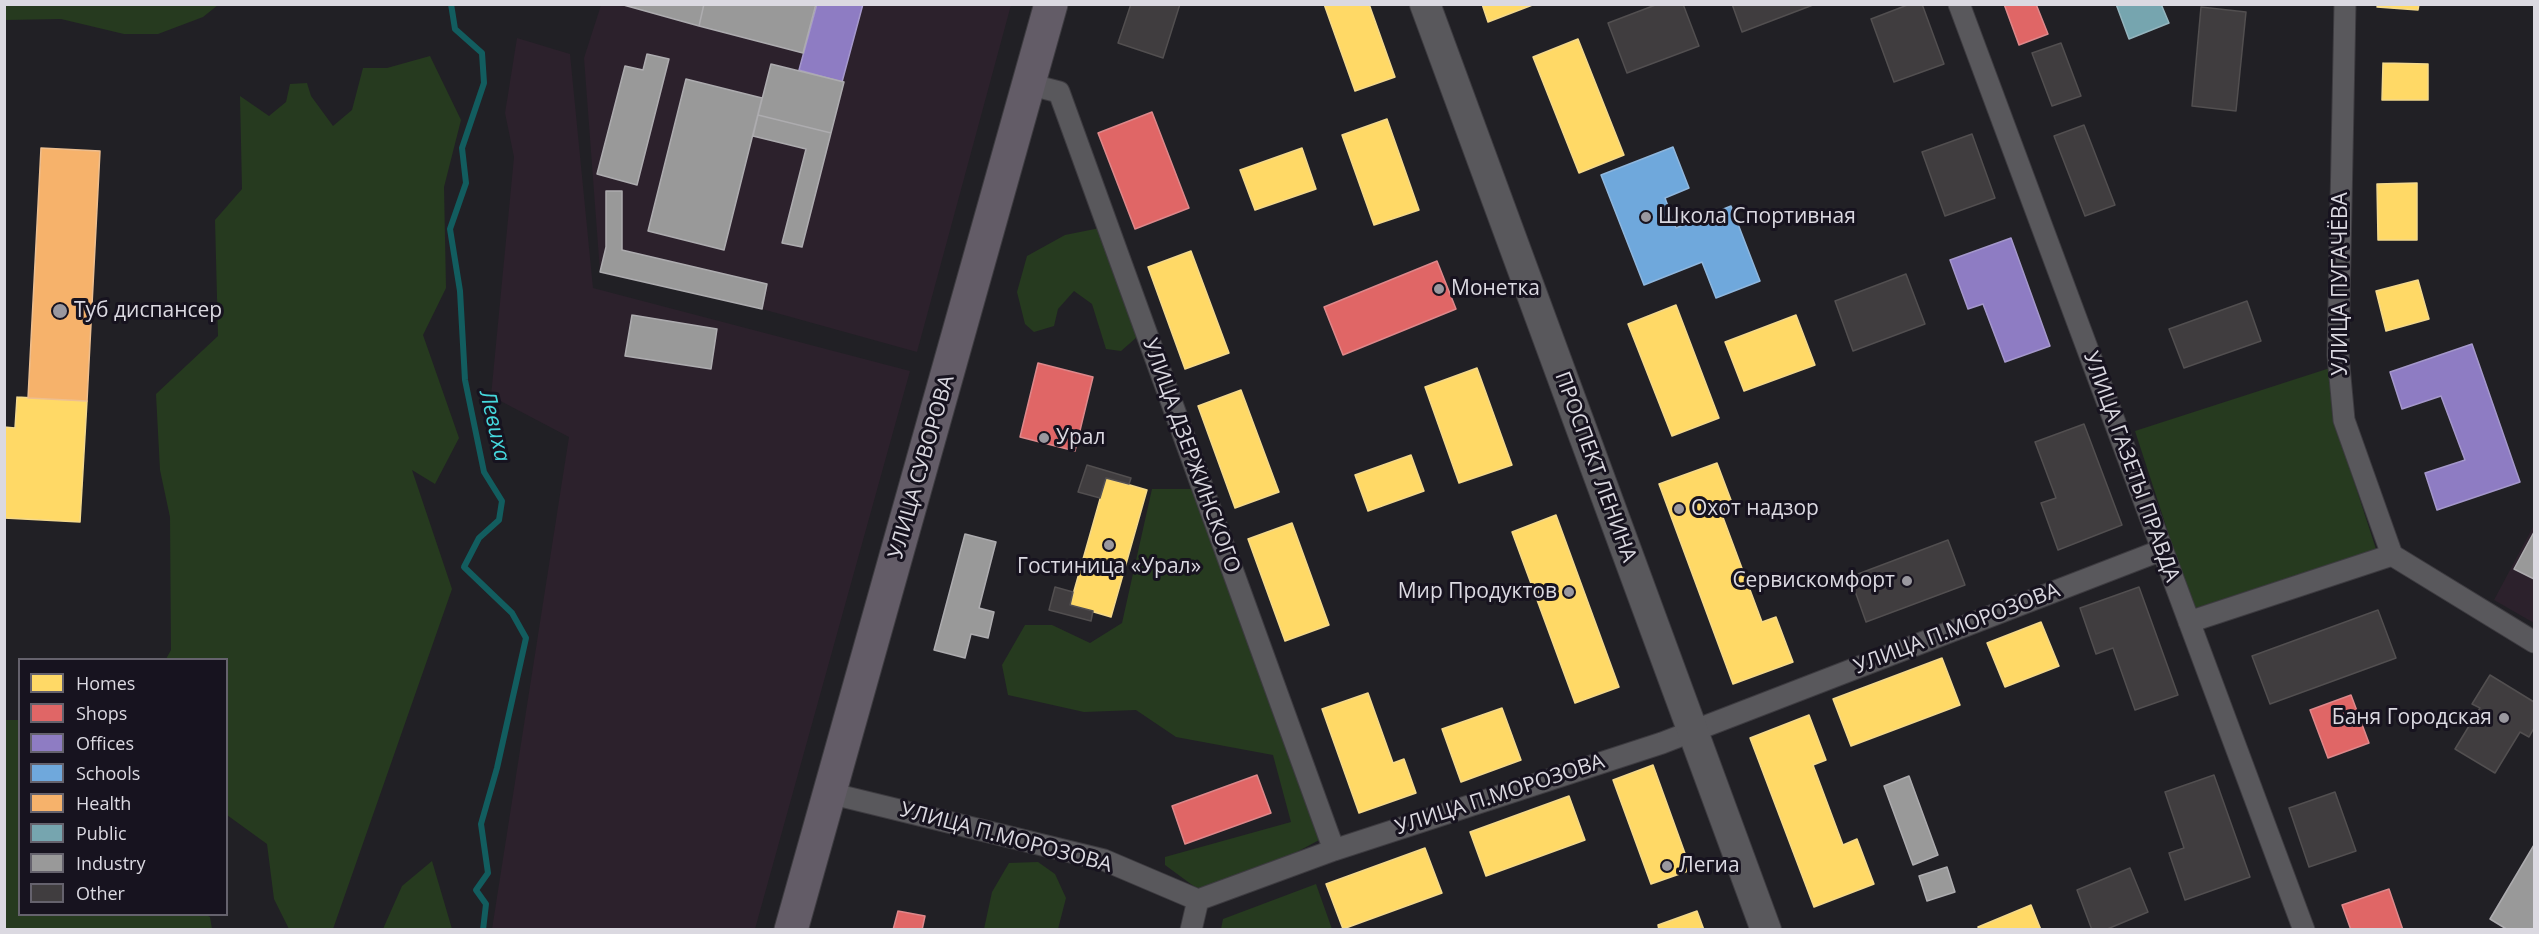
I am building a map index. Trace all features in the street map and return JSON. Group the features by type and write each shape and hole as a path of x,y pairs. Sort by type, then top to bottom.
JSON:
{"main road":[{"name":"УЛИЦА СУВОРОВА","path":"791,930 1051,4"},
{"name":"ПРОСПЕКТ ЛЕНИНА","path":"1425,4 1766,930"}],"street":[{"name":"УЛИЦА ГАЗЕТЫ ПРАВДА","path":"1959,4 2304,930"},
{"name":"УЛИЦА ПУГАЧЁВА","path":"2345,4 2338,355 2344,420 2392,555"},
{"name":"УЛИЦА ДЗЕРЖИНСКОГО","path":"1028,84 1059,92 1334,850"},
{"name":"УЛИЦА П.МОРОЗОВА","path":"828,793 1104,860 1198,900 1334,850 1693,731 2162,550"},
{"path":"2189,622 2392,555 2535,642"},
{"path":"1191,930 1198,900"}],"shaded area":[{"path":"601,5 1011,5 917,352 762,309 600,272 584,58"},
{"path":"517,38 570,54 593,288 910,371 755,929 492,929 569,437 491,396 514,157 505,113"},
{"path":"2534,525 2534,623 2494,600"}],"green space":[{"path":"4,5 218,5 203,17 158,34 124,34 61,19 5,20"},
{"path":"430,56 461,120 444,187 446,288 423,335 459,438 435,484 412,470 452,589 333,929 289,929 274,899 267,844 228,816 228,658 167,658 171,650 170,517 160,470 156,394 218,336 215,220 242,189 240,96 269,116 286,102 290,84 307,83 311,96 333,126 352,110 363,68 387,68"},
{"path":"1100,228 1137,337 1121,351 1106,349 1092,304 1074,291 1058,309 1054,326 1034,332 1025,324 1017,292 1027,256 1065,235"},
{"path":"2330,368 2332,414 2376,549 2193,609 2135,431"},
{"path":"1152,489 1196,489 1321,839 1295,853 1199,890 1165,865 1165,857 1291,822 1273,755 1176,737 1136,710 1084,712 1008,695 1002,665 1025,625 1052,625 1090,643 1122,623"},
{"path":"5,720 18,720 18,916 208,916 212,929 5,929"},
{"path":"432,861 452,929 383,929 402,886"},
{"path":"1038,862 1055,874 1066,898 1058,929 984,929 992,892 1009,863"},
{"path":"1316,884 1332,929 1221,929 1223,919"}],"building: Homes":[{"path":"1324,4 1369,4 1395,77 1355,91"},
{"path":"1482,4 1535,4 1488,22"},
{"path":"2378,4 2419,4 2418,10 2377,7"},
{"path":"1578,39 1624,155 1579,173 1533,57"},
{"path":"2383,63 2428,64 2428,100 2382,100"},
{"path":"1387,119 1419,210 1374,225 1342,135"},
{"path":"1302,148 1316,189 1255,210 1240,170"},
{"path":"2417,183 2417,240 2378,240 2377,184"},
{"path":"1191,251 1229,353 1185,369 1148,267"},
{"path":"2418,280 2429,319 2386,331 2376,291"},
{"path":"1676,305 1719,418 1672,436 1628,324"},
{"path":"1796,315 1815,365 1744,391 1725,342"},
{"path":"1477,368 1512,465 1459,483 1425,387"},
{"path":"1241,390 1279,492 1235,508 1198,406"},
{"path":"17,397 87,401 80,522 4,518 4,427 15,428"},
{"path":"1411,455 1424,491 1368,511 1355,475"},
{"path":"1717,463 1734,508 1721,512 1762,622 1776,617 1793,662 1733,684 1659,484"},
{"name":"Гостиница «Урал»","path":"1106,478 1147,490 1111,617 1070,605"},
{"path":"1556,515 1619,687 1575,703 1512,532"},
{"path":"1292,523 1329,625 1285,641 1248,539"},
{"path":"2041,622 2059,666 2005,687 1987,643"},
{"path":"1942,658 1960,705 1851,746 1833,699"},
{"path":"1368,693 1393,763 1404,759 1416,793 1359,813 1322,709"},
{"path":"1502,708 1521,760 1461,782 1442,729"},
{"path":"1809,715 1826,760 1813,765 1843,845 1857,839 1874,884 1814,907 1750,738"},
{"path":"1653,765 1691,870 1651,884 1613,780"},
{"path":"1569,796 1585,840 1486,876 1470,832"},
{"path":"1425,848 1442,893 1343,929 1326,884"},
{"path":"2031,905 2041,930 1979,930 1978,927"},
{"path":"1697,911 1704,930 1659,930 1658,925"}],"building: Shops":[{"path":"2004,4 2036,4 2048,34 2019,45"},
{"path":"1152,112 1189,208 1135,229 1098,133"},
{"path":"1437,261 1456,309 1343,355 1324,307"},
{"path":"1038,363 1093,377 1075,451 1020,437"},
{"path":"2351,695 2369,743 2328,758 2310,710"},
{"path":"1257,775 1271,813 1185,844 1172,806"},
{"path":"2389,889 2403,930 2351,930 2342,905"},
{"path":"898,911 925,916 922,930 893,930"}],"building: Offices":[{"path":"817,4 863,4 842,82 799,70"},
{"path":"2011,238 2050,346 2005,362 1983,304 1968,309 1950,260"},
{"path":"2472,344 2520,482 2437,510 2425,473 2465,460 2441,396 2402,409 2390,372"}],"building: Schools":[{"path":"1673,147 1689,188 1665,198 1676,228 1731,206 1760,281 1716,298 1702,262 1644,285 1601,175"}],"building: Health":[{"path":"41,148 100,151 87,401 28,398"}],"building: Public":[{"path":"2116,4 2161,4 2169,23 2129,39"}],"building: Industry":[{"path":"620,4 704,4 699,26"},
{"path":"704,4 816,4 803,53 699,26"},
{"path":"647,54 669,59 637,185 597,174 625,66 643,70"},
{"path":"771,64 844,82 831,133 758,115"},
{"path":"686,79 762,98 724,250 648,231"},
{"path":"758,115 831,133 802,247 782,243 806,149 753,136"},
{"path":"606,191 622,191 622,250 767,284 762,309 600,272 606,247"},
{"path":"632,315 717,329 711,369 625,356"},
{"path":"2534,532 2534,579 2514,569"},
{"path":"965,534 996,542 979,608 994,612 988,638 971,634 965,658 934,650"},
{"path":"1909,776 1938,855 1913,865 1884,786"},
{"path":"2534,845 2534,930 2508,930 2490,919"},
{"path":"1947,867 1955,892 1927,901 1919,876"}],"building: Other":[{"path":"1131,4 1180,4 1163,58 1118,43"},
{"path":"1658,4 1683,4 1699,46 1627,73 1608,23"},
{"path":"1732,4 1813,4 1813,5 1742,32"},
{"path":"1910,4 1922,4 1944,64 1894,82 1871,19"},
{"path":"2201,7 2246,12 2236,111 2192,106"},
{"path":"2061,43 2081,96 2052,106 2032,53"},
{"path":"2084,125 2115,205 2085,216 2054,136"},
{"path":"1972,134 1995,198 1945,216 1922,152"},
{"path":"1906,274 1925,324 1853,351 1835,301"},
{"path":"2247,301 2261,341 2184,368 2169,329"},
{"path":"2084,424 2122,525 2058,550 2041,503 2056,498 2035,442"},
{"path":"1087,465 1131,478 1129,484 1106,478 1100,498 1078,492"},
{"name":"Сервискомфорт","path":"1948,540 1965,585 1866,622 1850,577"},
{"path":"1055,587 1073,592 1070,605 1093,611 1091,621 1049,610"},
{"path":"2139,587 2178,695 2135,710 2113,648 2096,654 2080,608"},
{"path":"2378,610 2396,658 2270,704 2252,656"},
{"name":"Баня Городская","path":"2490,675 2534,702 2534,728 2529,737 2520,732 2495,773 2455,749 2480,708 2472,704"},
{"path":"2214,775 2250,877 2185,900 2169,853 2184,848 2165,792"},
{"path":"2335,792 2356,851 2309,867 2289,808"},
{"path":"2130,868 2148,912 2105,930 2092,930 2077,890"}],"waterway":[{"name":"Левиха","path":"451,4 455,29 482,53 484,83 462,148 466,183 450,229 460,291 465,380 484,472 502,501 499,520 479,538 464,567 512,613 526,638 497,768 481,824 488,873 476,890 486,904 483,930"}],"place":[{"name":"Школа Спортивная","path":"1646,217"},
{"name":"Монетка","path":"1439,289"},
{"name":"Туб диспансер","path":"60,311"},
{"name":"Урал","path":"1044,438"},
{"name":"Охот надзор","path":"1679,509"},
{"name":"Гостиница «Урал»","path":"1109,545"},
{"name":"Сервискомфорт","path":"1907,581"},
{"name":"Мир Продуктов","path":"1569,592"},
{"name":"Баня Городская","path":"2504,718"},
{"name":"Легиа","path":"1667,866"}]}
